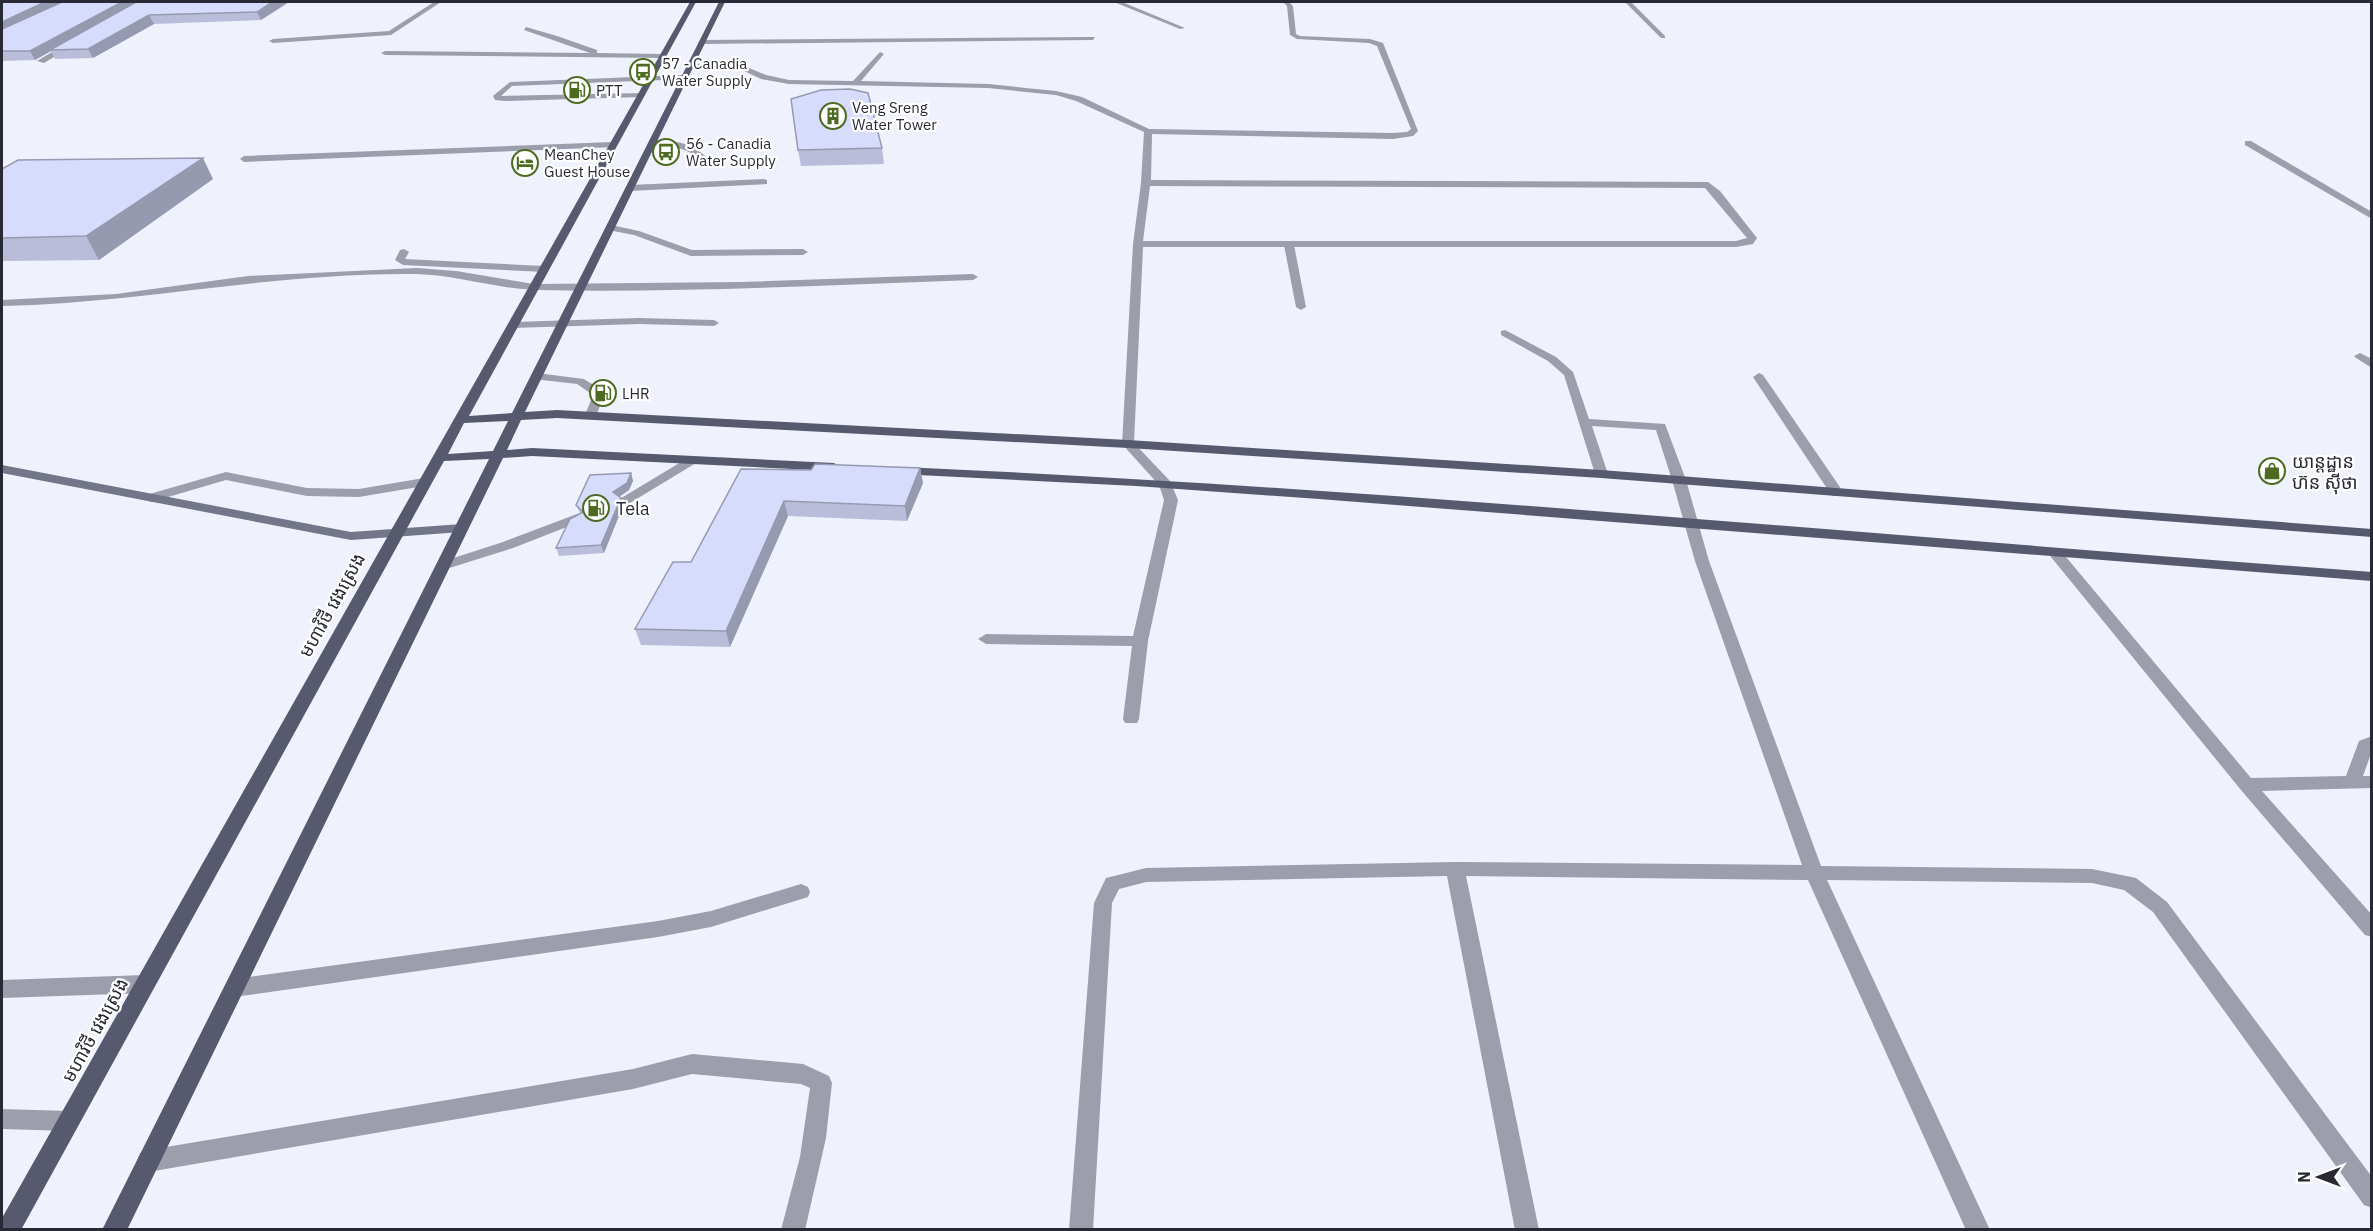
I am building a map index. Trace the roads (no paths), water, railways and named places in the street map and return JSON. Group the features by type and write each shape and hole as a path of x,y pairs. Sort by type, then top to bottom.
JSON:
{"main road":[{"name":"មហាវិថី វេងស្រេង","path":"9,1230 693,2"},
{"path":"114,1230 722,2"},
{"path":"460,420 557,414 591,415 1128,444 1601,474 2372,533"},
{"path":"438,458 532,452 845,468"},
{"path":"892,470 1165,484 1691,522 2056,554 2372,576"}],"street":[{"path":"273,41 391,33 438,2"},
{"path":"1118,2 1182,28"},
{"path":"690,66 737,65 773,80 789,82 988,86 1056,93 1079,99 1148,131 1393,136 1410,134 1415,129 1380,45 1370,41 1299,38 1293,35 1290,6 1286,2"},
{"path":"1629,2 1663,37"},
{"path":"526,29 555,37 600,55"},
{"path":"702,42 1093,38"},
{"path":"41,61 80,39"},
{"path":"385,53 663,56"},
{"path":"855,83 880,54"},
{"path":"641,94 505,99 497,96 514,83 685,77"},
{"path":"1131,719 1140,641 1172,500 1165,484 1128,444 1138,244 1146,183 1148,131"},
{"path":"652,143 669,142 694,148 706,161"},
{"path":"2248,143 2372,216"},
{"path":"244,159 613,145"},
{"path":"630,188 764,182"},
{"path":"1138,244 1736,244 1750,242 1752,238 1718,193 1708,185 1146,183"},
{"path":"610,228 636,233 691,253 803,252"},
{"path":"1289,245 1301,307"},
{"path":"404,252 400,260 403,262 544,269"},
{"path":"2,303 116,297 248,279 340,273 417,271 456,274 534,287 741,285 973,277"},
{"path":"513,325 639,321 714,323"},
{"path":"1504,333 1552,358 1569,374 1601,474"},
{"path":"2360,356 2372,365"},
{"path":"537,377 580,381 600,394 591,415"},
{"path":"1759,377 1837,493"},
{"path":"1584,422 1661,427 1702,561 1814,873 1978,1230"},
{"path":"626,500 691,460"},
{"path":"2,469 351,536 462,528"},
{"path":"151,498 226,476 307,492 359,493 424,483"},
{"path":"443,566 508,545 577,518"},
{"path":"2056,554 2247,785 2372,929"},
{"path":"986,639 1140,641"},
{"path":"2352,783 2365,745 2372,742"},
{"path":"2247,785 2372,782"},
{"path":"1455,869 1527,1230"},
{"path":"1081,1230 1103,903 1113,883 1146,875 1455,869 2092,876 2129,884 2160,907 2372,1197"},
{"path":"234,988 658,929 711,919 801,891"},
{"path":"2,989 145,984"},
{"path":"148,1161 621,1081 692,1064 803,1074 821,1083 820,1101 805,1187 793,1230"},
{"path":"2,1119 68,1121"}],"place":[{"name":"57 - Canadia Water Supply","path":"643,72"},
{"name":"PTT","path":"577,90"},
{"name":"Veng Sreng Water Tower","path":"833,116"},
{"name":"56 - Canadia Water Supply","path":"666,152"},
{"name":"MeanChey Guest House","path":"525,163"},
{"name":"LHR","path":"603,393"},
{"name":"យាន្ដដ្ឋាន ហ៊ន ស៊ីថា","path":"2272,471"},
{"name":"Tela","path":"596,508"}]}
